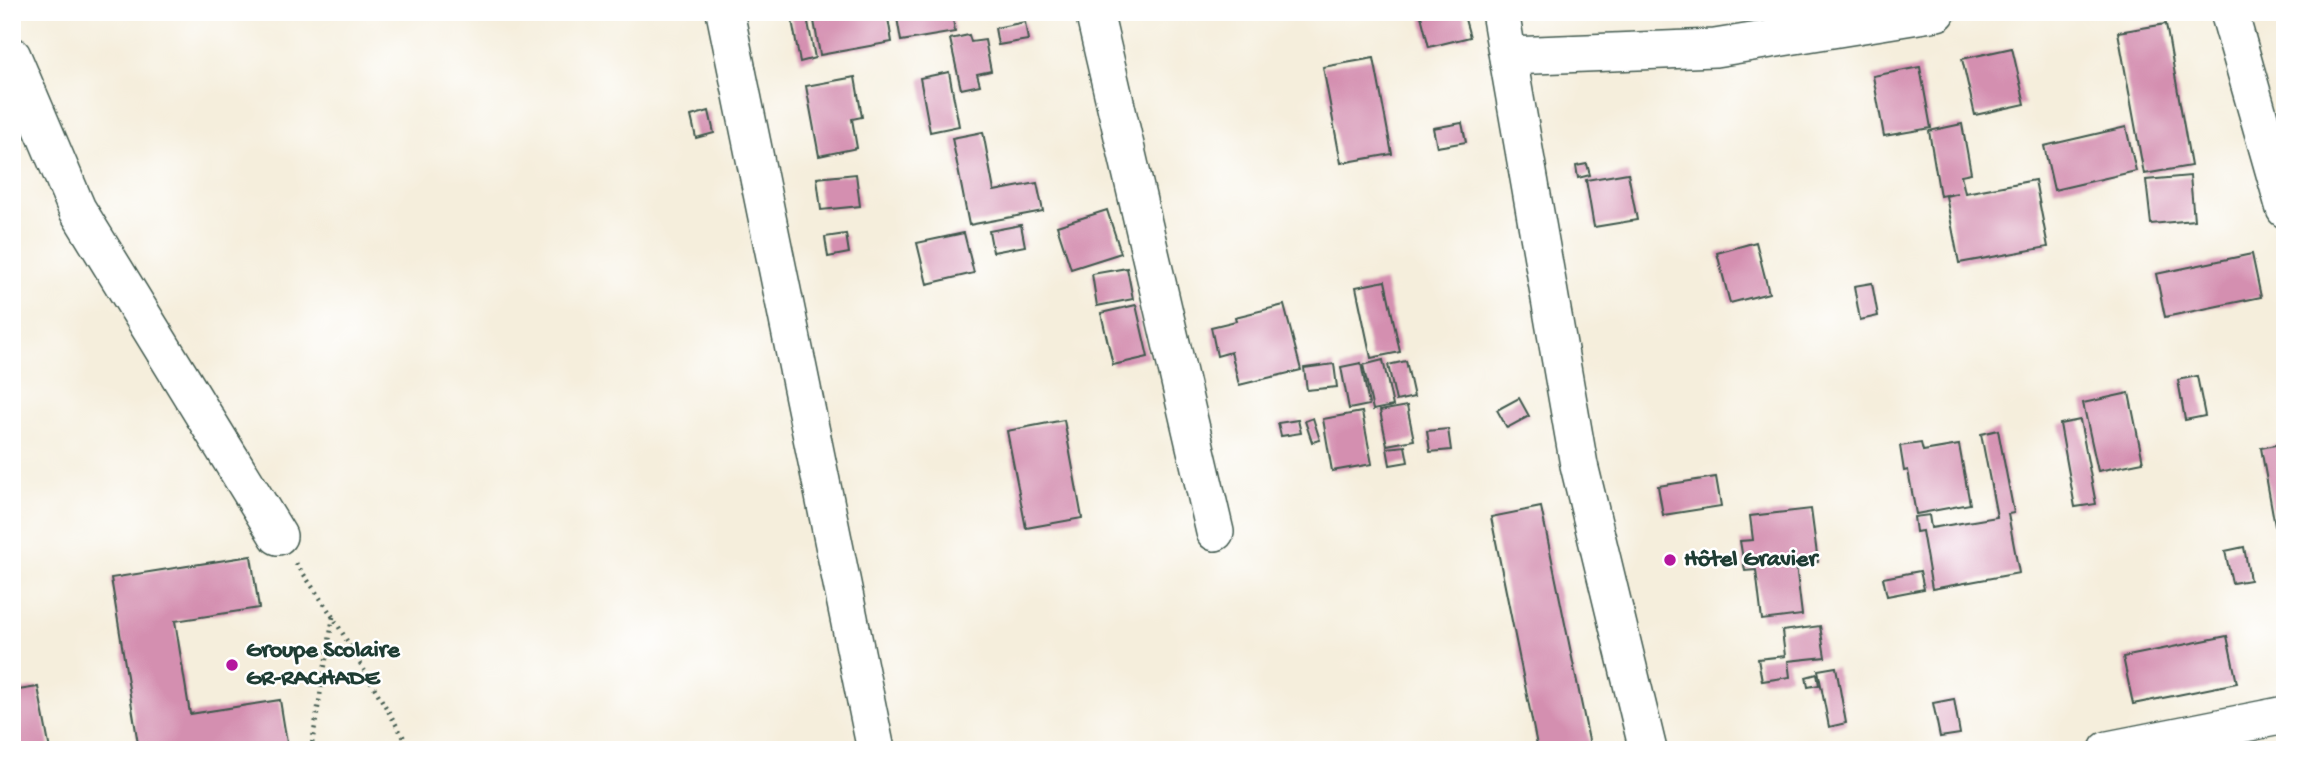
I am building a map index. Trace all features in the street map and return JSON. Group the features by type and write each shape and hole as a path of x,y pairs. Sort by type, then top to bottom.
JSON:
{"street":[{"path":"726,12 876,750"},
{"path":"1094,12 1215,532"},
{"path":"1500,12 1579,464 1648,750"},
{"path":"1508,56 1715,47 1937,12"},
{"path":"2229,12 2285,209"},
{"path":"12,56 76,209 278,536"},
{"path":"2109,750 2285,715"}],"path":[{"path":"278,536 333,617 411,750"},
{"path":"311,750 333,617"}],"building":[{"path":"806,12 815,58 800,62 791,15"},
{"path":"828,12 887,12 892,42 820,55 813,15"},
{"path":"896,12 928,12 928,16 952,12 955,32 901,41"},
{"path":"964,12 980,12 980,13 964,17"},
{"path":"1420,12 1463,12 1470,37 1429,47"},
{"path":"1025,22 1028,40 998,45 995,28"},
{"path":"2166,24 2191,166 2144,174 2118,32"},
{"path":"969,35 971,42 985,40 991,71 977,74 980,85 961,89 950,39"},
{"path":"2012,48 2025,104 1975,115 1962,59"},
{"path":"1374,58 1392,154 1341,163 1323,67"},
{"path":"1920,67 1931,128 1884,136 1873,76"},
{"path":"949,72 959,126 930,132 920,78"},
{"path":"855,77 862,117 852,119 857,148 819,156 806,86"},
{"path":"709,111 714,133 696,138 691,116"},
{"path":"1462,123 1466,142 1437,147 1433,128"},
{"path":"1962,124 1971,173 1961,175 1965,193 2035,180 2048,247 1959,263 1946,196 1958,193 1940,196 1929,131"},
{"path":"2126,127 2136,171 2054,190 2044,146"},
{"path":"983,132 994,191 1037,183 1043,211 969,225 952,138"},
{"path":"1587,164 1590,175 1578,178 1576,166"},
{"path":"1628,173 1637,220 1594,227 1586,180"},
{"path":"856,174 860,206 821,210 817,178"},
{"path":"2190,176 2194,220 2151,224 2146,180"},
{"path":"1107,210 1121,253 1071,269 1057,226"},
{"path":"1021,225 1025,246 993,252 989,231"},
{"path":"964,233 974,273 927,284 917,243"},
{"path":"846,234 849,253 828,257 825,237"},
{"path":"1756,242 1769,293 1730,303 1717,253"},
{"path":"2252,254 2261,297 2165,317 2156,274"},
{"path":"1127,268 1133,299 1097,306 1092,274"},
{"path":"1385,281 1400,352 1371,358 1356,287"},
{"path":"1872,283 1878,316 1860,320 1854,286"},
{"path":"1136,305 1148,357 1113,365 1101,313"},
{"path":"1284,305 1301,370 1239,385 1231,352 1217,356 1211,327 1236,321 1235,317"},
{"path":"1383,360 1393,406 1373,410 1363,365"},
{"path":"1406,361 1414,397 1396,401 1388,365"},
{"path":"1361,363 1369,405 1349,409 1341,367"},
{"path":"1334,364 1337,387 1307,390 1304,368"},
{"path":"2197,376 2205,416 2185,420 2178,380"},
{"path":"2129,393 2143,462 2098,471 2083,403"},
{"path":"1519,398 1529,416 1507,428 1497,410"},
{"path":"1407,406 1414,440 1387,445 1380,411"},
{"path":"1362,412 1372,464 1332,471 1323,419"},
{"path":"1313,418 1320,440 1312,442 1305,421"},
{"path":"1064,420 1082,518 1026,528 1007,431"},
{"path":"1298,420 1301,433 1281,436 1278,423"},
{"path":"2080,420 2096,504 2075,507 2060,424"},
{"path":"1448,429 1451,450 1430,452 1427,431"},
{"path":"1998,430 2014,513 2008,514 2019,573 1932,589 1922,531 1916,532 1914,517 1929,515 1931,528 1997,517 1981,434"},
{"path":"1921,443 1923,451 1959,445 1970,504 1916,514 1908,470 1904,471 1900,446"},
{"path":"2285,443 2285,525 2275,526 2261,448"},
{"path":"1405,446 1408,462 1390,465 1387,448"},
{"path":"1716,477 1721,506 1663,515 1658,486"},
{"path":"1541,507 1591,750 1538,750 1491,517"},
{"path":"1811,509 1818,562 1796,565 1802,615 1762,620 1756,570 1745,571 1740,541 1753,540 1750,516"},
{"path":"2244,547 2250,580 2232,583 2225,551"},
{"path":"251,556 259,608 175,621 190,714 280,700 288,749 139,750 111,578"},
{"path":"1920,571 1924,589 1887,596 1883,578"},
{"path":"1820,626 1825,657 1788,661 1790,677 1762,681 1758,659 1785,656 1782,631"},
{"path":"2227,636 2237,683 2133,704 2123,657"},
{"path":"1836,667 1846,723 1829,727 1818,670"},
{"path":"1817,674 1819,685 1808,687 1806,677"},
{"path":"38,687 50,750 12,750 12,725 20,724 18,709 12,710 12,691"},
{"path":"1954,699 1960,734 1940,737 1933,703"}],"place":[{"name":"Hôtel Gravier","path":"1670,560"},
{"name":"Groupe Scolaire GR-RACHADE","path":"232,665"}]}
